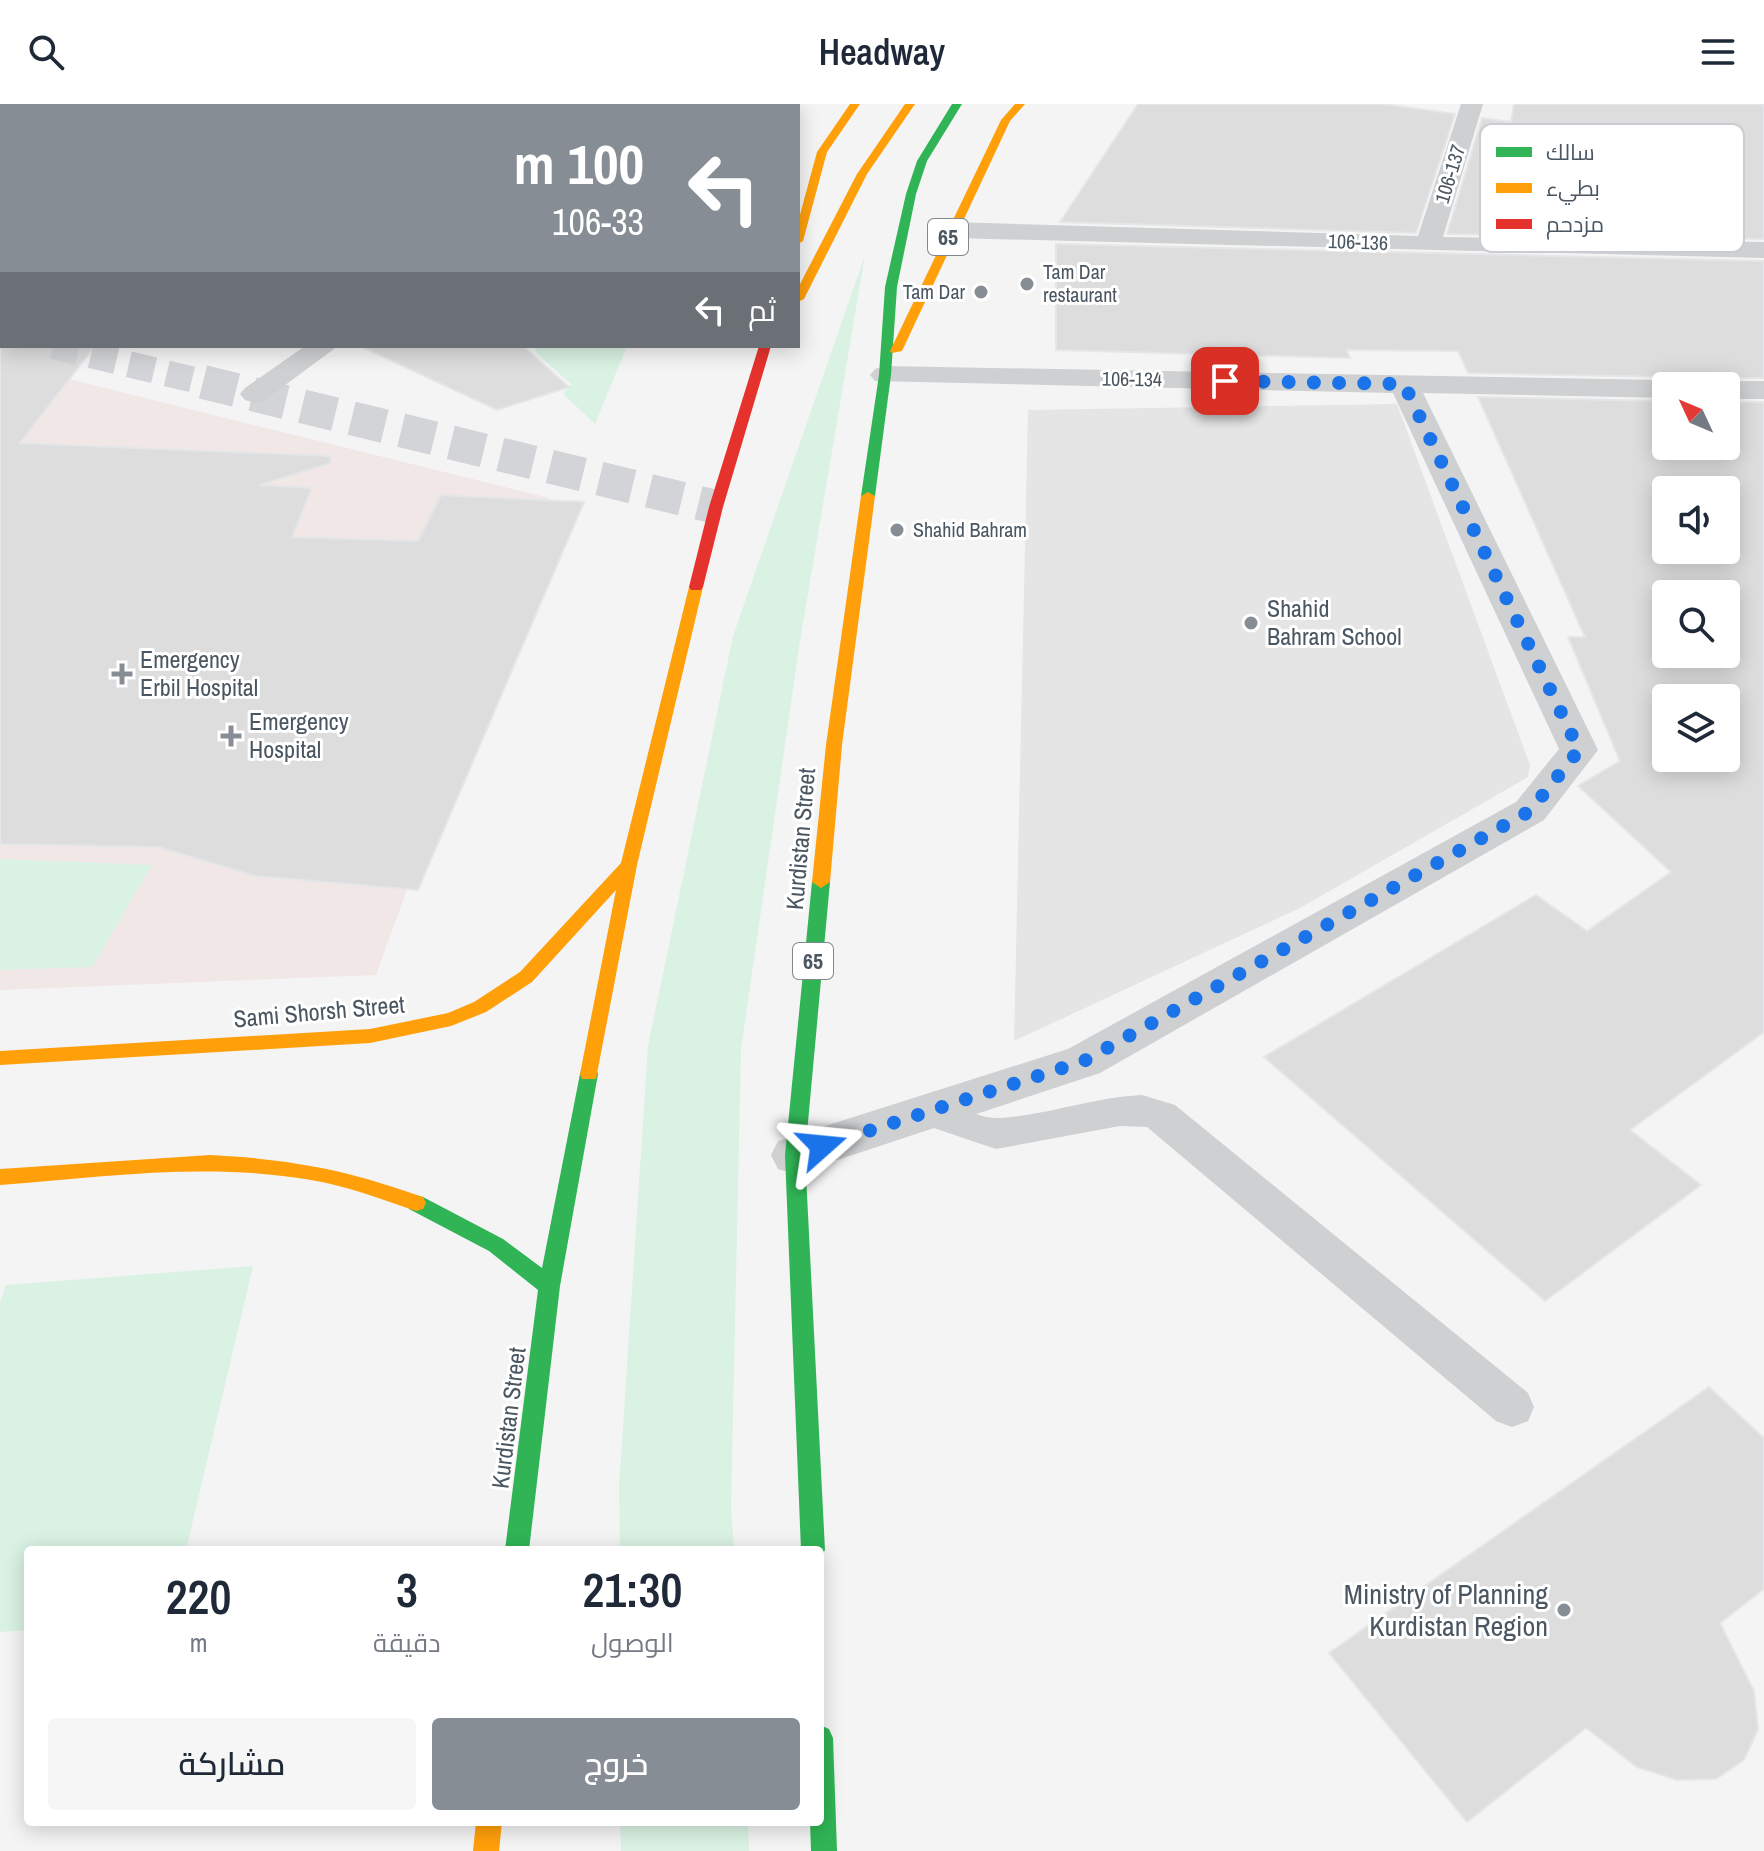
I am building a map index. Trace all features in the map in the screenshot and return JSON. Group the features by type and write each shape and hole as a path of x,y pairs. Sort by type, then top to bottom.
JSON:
{"main road":[{"path":"800,231 822,152 855,104"},
{"name":"Kurdistan Street","path":"885,375 1006,120 1020,104"},
{"path":"800,295 855,184 906,109"},
{"name":"Kurdistan Street","path":"813,1546 795,1155 834,745 885,375 891,287 911,194 922,161 952,111"},
{"name":"Kurdistan Street","path":"517,1546 549,1286 629,865 716,507 764,348"},
{"name":"Kurdistan Street","path":"747,401 774,348"},
{"name":"Sami Shorsh Street","path":"0,1058 370,1036 451,1019 480,1007 526,977 629,865"},
{"path":"0,1177 239,1162 309,1171 376,1188 443,1215 497,1246 549,1286"},
{"path":"486,1851 489,1826"},
{"path":"823,1826 824,1851"}],"street":[{"name":"106-137","path":"1428,244 1472,104"},
{"name":"106-136","path":"952,230 1480,245"},
{"name":"106-136","path":"1744,250 1764,250"},
{"path":"255,394 321,348"},
{"name":"106-134","path":"885,375 1652,389"},
{"path":"795,1155 1084,1061 1530,811 1579,750 1404,384"}],"lane":[{"path":"930,1111 996,1134 1120,1111 1142,1110 1161,1116 1512,1407"}],"shaded area":[{"name":"Emergency Hospital","path":"0,362 549,498 376,975 0,990"},
{"name":"Shahid Bahram School","path":"1397,404 1530,765 1528,777 1300,908 1014,1041 1028,410"}],"green space":[{"path":"865,255 800,641 741,1049 731,1508 734,1546 620,1546 619,1487 648,1046 733,636"},
{"path":"536,348 626,348 595,424 563,394 571,384 537,354"},
{"path":"0,859 152,865 92,967 0,970"},
{"path":"253,1266 187,1546 24,1546 24,1630 0,1632 0,1302 6,1285"},
{"path":"620,1826 748,1826 749,1851 621,1851"}],"building":[{"path":"1138,104 1383,104 1455,114 1416,233 1060,222"},
{"path":"1514,104 1764,104 1764,239 1744,239 1744,124 1480,124 1482,118 1511,122"},
{"path":"1480,125 1480,235 1447,234"},
{"path":"1056,244 1764,261 1764,378 1740,378 1740,372 1652,372 1652,377 1468,373 1458,351 1347,350 1350,358 1056,350"},
{"name":"Emergency Hospital","path":"0,348 93,348 20,443 330,456 331,463 260,485 312,488 292,537 418,541 441,495 584,502 418,890 255,876 158,847 0,844"},
{"path":"364,348 525,348 569,387 497,410"},
{"path":"1478,397 1652,401 1652,460 1740,460 1740,402 1764,402 1764,1032 1630,1130 1701,1185 1545,1301 1264,1057 1536,895 1587,931 1671,872 1578,786 1620,761 1568,637 1585,637"},
{"name":"Ministry of Planning Kurdistan Region","path":"1709,1387 1764,1438 1764,1589 1720,1623 1754,1691 1758,1729 1744,1760 1716,1779 1677,1780 1637,1767 1586,1728 1467,1822 1329,1653"}],"tunnel":[{"path":"61,348 211,384"},
{"path":"203,382 716,507"}],"traffic: fast":[{"path":"868,496 885,375 891,287 911,194 922,161 957,104"},
{"path":"813,1546 795,1155 821,882"},
{"path":"517,1546 549,1286 589,1074"},
{"path":"416,1203 496,1245 549,1286"},
{"path":"823,1826 824,1851"}],"traffic: slow":[{"path":"800,234 822,152 855,104"},
{"path":"800,295 862,174 910,104"},
{"path":"896,351 1006,120 1020,104"},
{"path":"821,882 834,745 868,496"},
{"path":"589,1074 629,865 696,587"},
{"path":"0,1058 370,1036 451,1019 480,1007 526,977 629,865"},
{"path":"0,1177 159,1165 261,1165 364,1184 416,1203"},
{"path":"486,1851 489,1826"}],"traffic: jam":[{"path":"696,587 716,507 764,348"}],"place":[{"name":"Tam Dar restaurant","path":"1027,284"},
{"name":"Tam Dar","path":"981,292"},
{"name":"Shahid Bahram","path":"897,530"},
{"name":"Shahid Bahram School","path":"1251,623"},
{"name":"Emergency Erbil Hospital","path":"122,674"},
{"name":"Emergency Hospital","path":"231,736"},
{"name":"Ministry of Planning Kurdistan Region","path":"1564,1610"}],"route":[{"path":"822,1146 1084,1061 1530,811 1579,750 1404,384 1225,381"}]}
